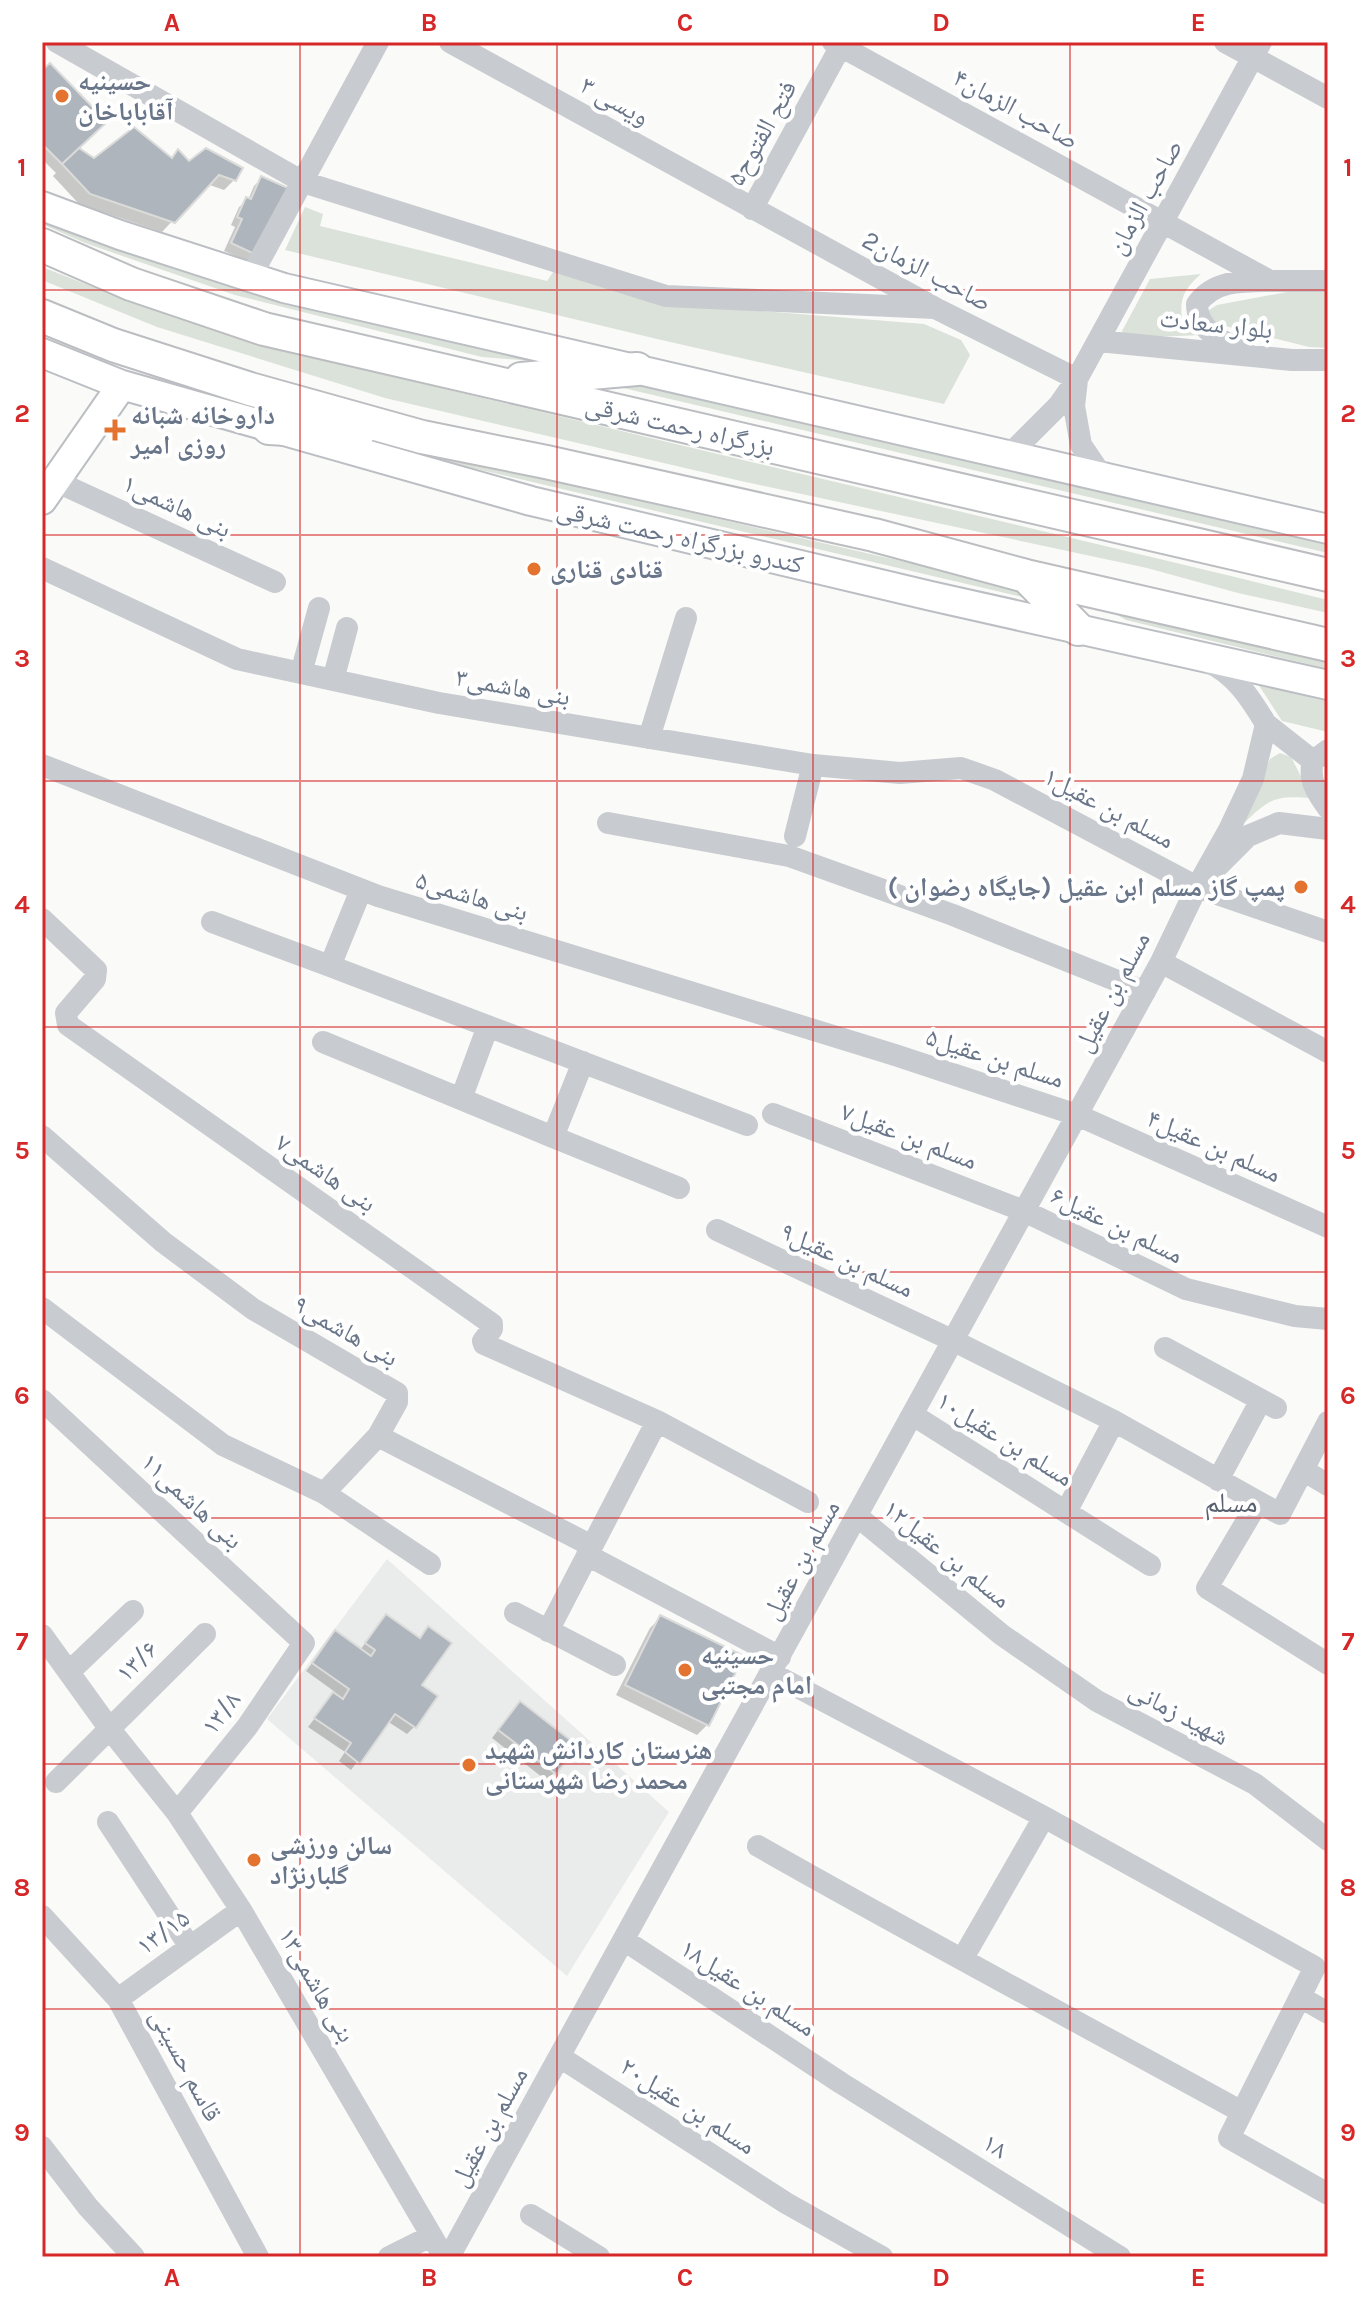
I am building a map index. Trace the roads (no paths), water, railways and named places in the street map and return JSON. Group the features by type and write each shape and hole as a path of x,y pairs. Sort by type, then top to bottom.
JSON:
{"highway":[{"name":"بزرگراه رحمت شرقی","path":"42,245 131,284 264,329 1328,575"},
{"path":"42,316 113,345 235,384 422,437 874,535 1026,576 1328,645"},
{"path":"489,382 637,369"},
{"path":"269,428 422,437"},
{"path":"1026,576 1078,629"}],"main road":[{"path":"42,206 250,278 1328,529"},
{"name":"کندرو بزرگراه رحمت شرقی","path":"42,353 122,385 531,501 1328,685"},
{"path":"49,490 122,385"}],"street":[{"path":"57,42 303,182 666,296 935,308"},
{"path":"250,278 378,42"},
{"name":"ویسی ۳","path":"450,42 752,209"},
{"path":"1225,42 1257,50 1328,98"},
{"name":"فتح الفتوح۵","path":"752,209 839,43"},
{"name":"صاحب الزمان۴","path":"839,43 1163,221"},
{"name":"صاحب الزمان","path":"1009,455 1059,405 1077,379 1257,50"},
{"name":"2صاحب الزمان","path":"752,209 935,308 1077,379"},
{"name":"بلوار سعادت","path":"1163,221 1270,281 1328,281"},
{"path":"1270,281 1234,282 1214,288 1197,304 1197,314 1207,330 1232,346 1292,360"},
{"name":"بلوار سعادت","path":"1098,341 1292,360 1328,360"},
{"path":"1077,379 1074,406 1081,445 1104,479"},
{"name":"بنی هاشمی۱","path":"49,490 275,582"},
{"name":"بنی هاشمی۳","path":"42,568 237,659 439,703 813,765 900,773 961,768 995,780"},
{"path":"301,673 319,608"},
{"path":"649,738 686,618"},
{"path":"333,680 347,628"},
{"path":"1186,653 1222,668 1248,695 1266,724 1320,755 1314,788 1328,808"},
{"name":"مسلم بن عقیل","path":"446,2257 560,2057 1145,992 1253,779 1266,724"},
{"name":"بنی هاشمی۵","path":"42,765 361,890 895,1055"},
{"path":"795,836 813,765"},
{"name":"مسلم بن عقیل۱","path":"995,780 1197,887 1328,932"},
{"path":"608,823 789,856 953,915 1145,992"},
{"path":"1197,887 1248,836 1279,823 1328,829"},
{"path":"330,966 361,890"},
{"name":"بنی هاشمی۷","path":"42,919 96,970 97,975 66,1013 68,1025 492,1324 484,1344 657,1421"},
{"path":"212,922 747,1125"},
{"path":"1161,962 1328,1052"},
{"path":"461,1099 488,1026"},
{"path":"323,1042 679,1188"},
{"name":"مسلم بن عقیل۵","path":"895,1055 1077,1115"},
{"path":"553,1137 583,1062"},
{"name":"مسلم بن عقیل۷","path":"773,1114 1024,1211"},
{"name":"مسلم بن عقیل۴","path":"1077,1115 1328,1227"},
{"name":"بنی هاشمی۹","path":"42,1136 163,1242 253,1309 397,1393 397,1402 378,1436"},
{"name":"مسلم بن عقیل۶","path":"1024,1211 1186,1289 1295,1316 1328,1319"},
{"name":"مسلم بن عقیل۹","path":"717,1230 954,1341 1114,1421 1258,1502"},
{"path":"42,1308 223,1445 324,1493 430,1564"},
{"path":"1165,1348 1268,1404 1218,1480"},
{"name":"بنی هاشمی۱۱","path":"42,1400 304,1643"},
{"name":"مسلم بن عقیل۱۰","path":"913,1415 1150,1565"},
{"path":"548,1631 657,1421 808,1502"},
{"path":"1067,1510 1114,1421"},
{"path":"1328,1422 1280,1514 1258,1502 1207,1588 1328,1664"},
{"path":"324,1493 378,1436 590,1551 775,1665 965,1776 1315,1967 1229,2138 1328,2194"},
{"path":"1303,1470 1328,1485"},
{"name":"مسلم بن عقیل۱۲","path":"857,1516 1002,1635"},
{"path":"69,1672 133,1611"},
{"path":"515,1613 615,1665"},
{"name":"۱۳/۶","path":"56,1782 205,1634"},
{"name":"بنی هاشمی۱۳","path":"42,1635 109,1728 177,1813 241,1910 446,2257"},
{"name":"شهید زمانی","path":"1002,1635 1097,1701 1255,1784 1328,1840"},
{"name":"۱۳/۸","path":"177,1813 247,1727 304,1643"},
{"path":"963,1958 1044,1817"},
{"path":"108,1822 190,1947"},
{"path":"758,1846 1242,2112"},
{"name":"۱۳/۱۵","path":"118,1999 241,1910"},
{"name":"قاسم حسینی","path":"42,1916 118,1999 258,2257"},
{"name":"مسلم بن عقیل۱۸","path":"624,1940 841,2083"},
{"path":"1300,1997 1328,2013"},
{"name":"مسلم بن عقیل۲۰","path":"560,2057 786,2203 882,2257"},
{"name":"۱۸","path":"841,2083 1120,2257"},
{"path":"42,2147 88,2207 134,2257"},
{"path":"531,2215 599,2257"},
{"path":"389,2257 431,2236"}],"place":[{"name":"حسینیه آقاباباخان","path":"62,96"},
{"name":"داروخانه شبانه روزی امیر","path":"115,430"},
{"name":"قنادی قناری","path":"534,569"},
{"name":"پمپ گاز مسلم ابن عقیل (جایگاه رضوان )","path":"1301,887"},
{"name":"حسینیه امام مجتبی","path":"685,1670"},
{"name":"هنرستان کاردانش شهید محمد رضا شهرستانی","path":"469,1765"},
{"name":"سالن ورزشی گلبارنژاد","path":"254,1860"}],"district":[{"name":"مسلم","path":"1231,1502"}]}
